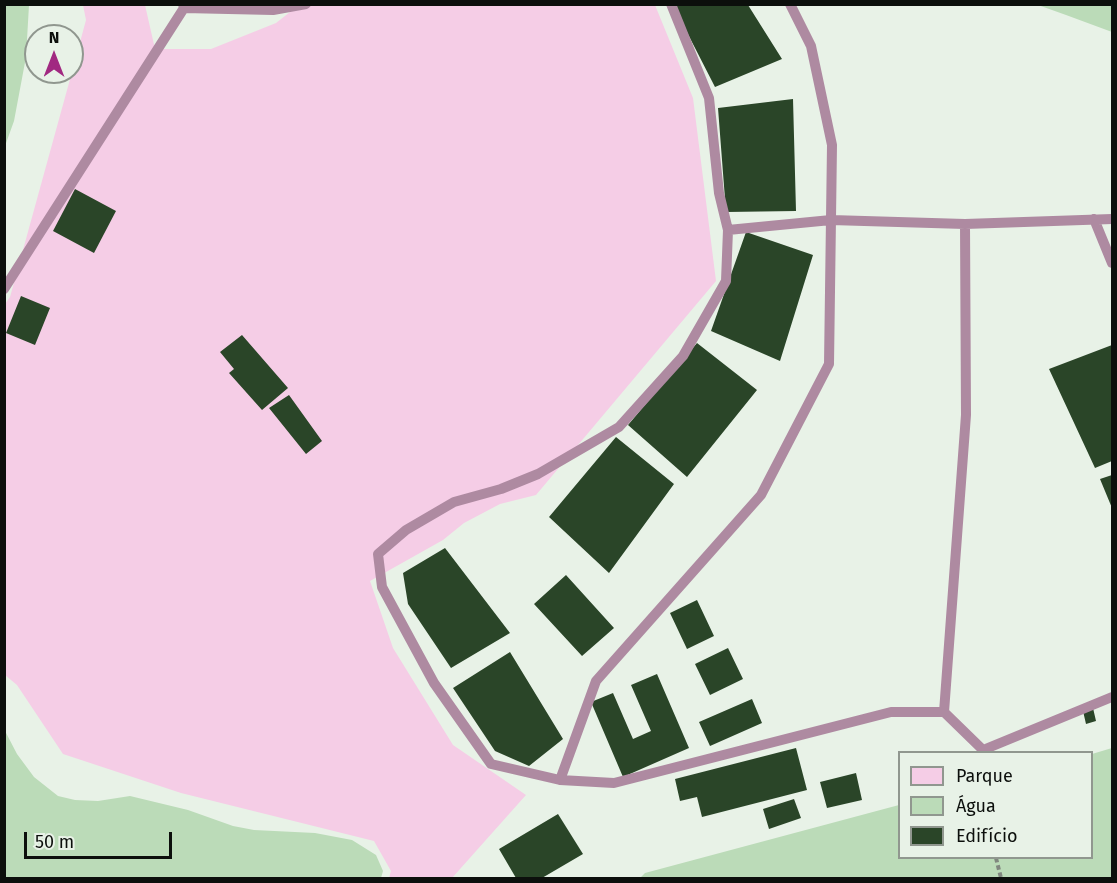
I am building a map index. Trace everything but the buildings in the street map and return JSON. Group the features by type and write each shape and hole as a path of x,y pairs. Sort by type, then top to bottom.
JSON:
{"lane":[{"path":"4,290 184,6 273,10 306,4"},
{"path":"671,4 710,98 719,193 728,230 726,281 683,356 619,427 538,474 501,489 454,502 406,530 378,555 382,587 435,683 491,764 560,780 614,783 891,712 944,712 983,750 1113,698"},
{"path":"560,780 596,681 762,495 829,364 832,145 811,46 790,4"},
{"path":"1094,219 1113,263"},
{"path":"728,230 831,220 965,224 1113,219"},
{"path":"944,712 966,415 965,224"}],"path":[{"path":"996,859 1001,879"}],"green space":[{"path":"83,5 145,5 155,49 211,49 276,23 299,5 655,5 693,98 716,281 536,495 500,504 464,523 443,540 370,581 393,648 453,745 526,795 452,878 389,878 391,871 374,841 181,793 63,754 17,685 5,675 5,304 10,297 68,84 84,84 86,20"}],"water":[{"path":"5,4 29,5 28,24 24,24 24,68 14,121 5,146"},
{"path":"1038,5 1112,5 1112,32 1066,15"},
{"path":"4,729 17,754 34,777 58,796 75,800 98,801 130,796 188,810 233,826 254,830 315,833 352,840 376,855 383,871 381,878 5,878"},
{"path":"1112,748 1112,878 640,878 645,873 898,805 898,859 1093,859 1093,754"}]}
